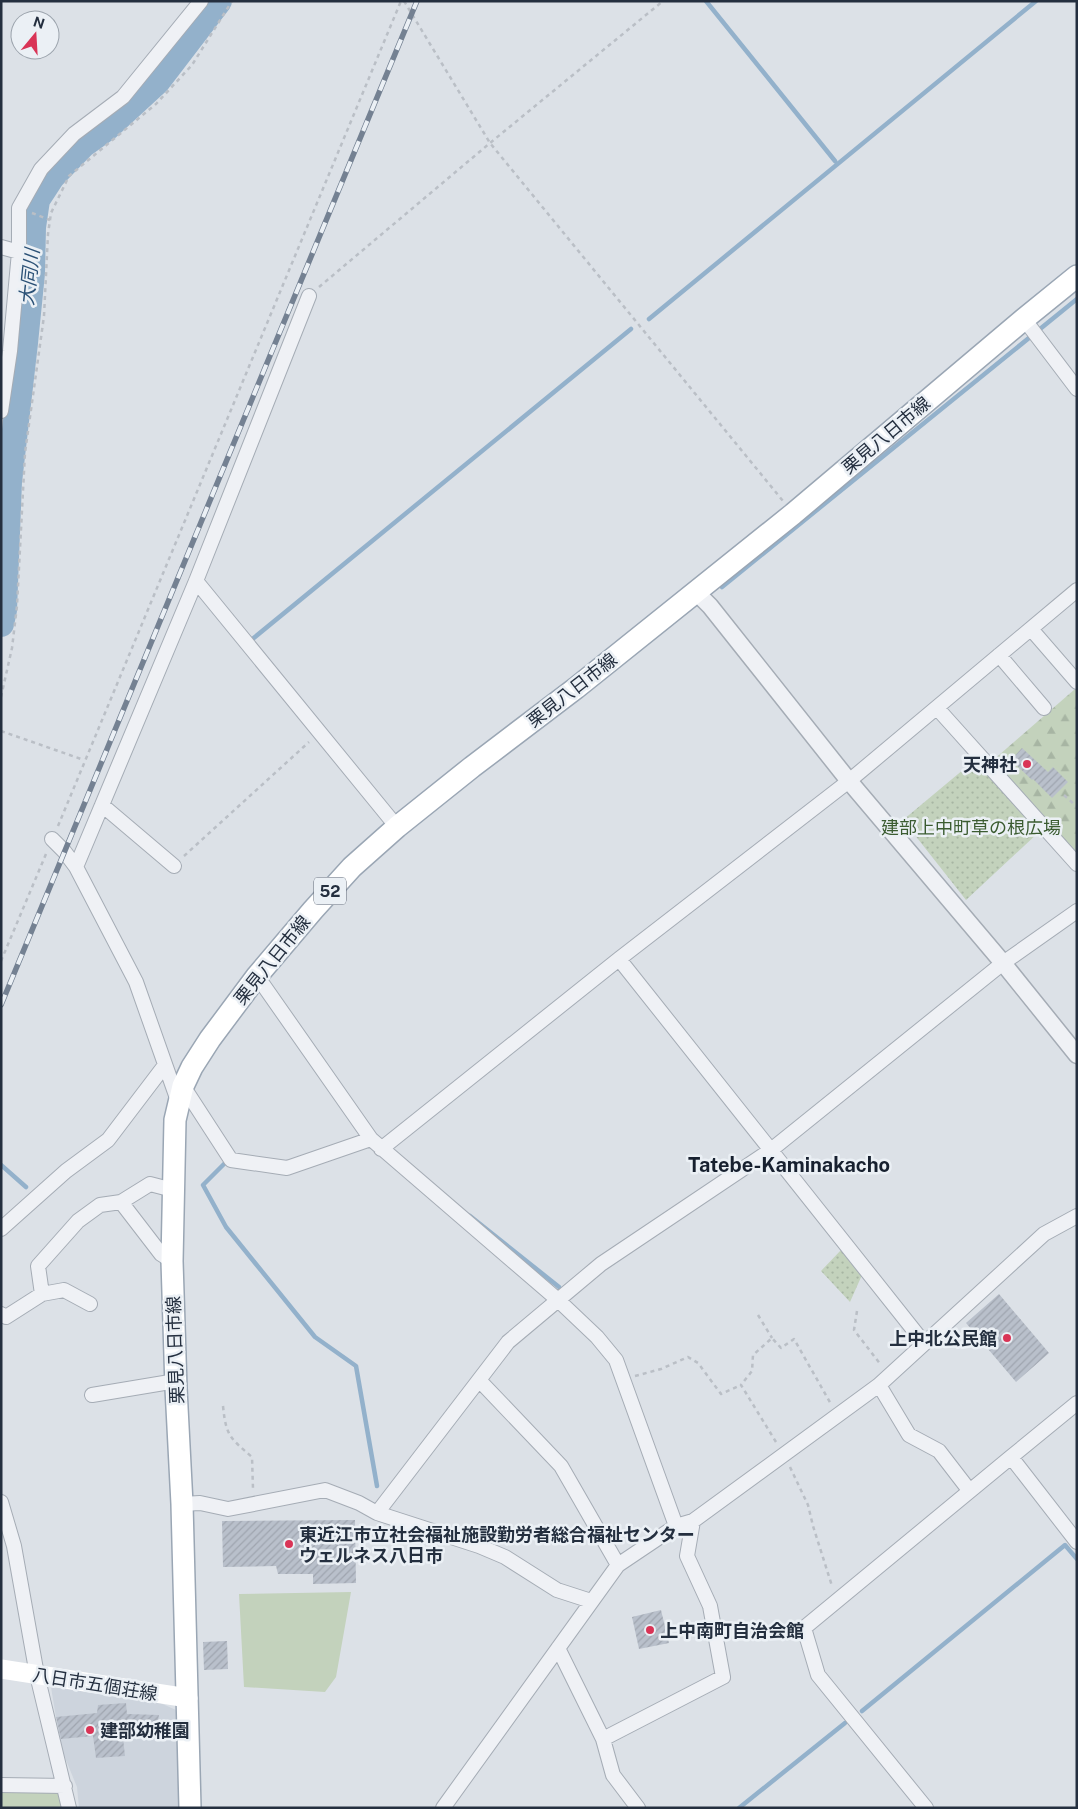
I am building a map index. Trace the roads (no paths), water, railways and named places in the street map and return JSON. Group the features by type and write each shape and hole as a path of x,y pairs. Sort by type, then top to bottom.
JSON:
{"main road":[{"name":"栗見八日市線","path":"190,1808 182,1504 172,1261 175,1120 181,1093 192,1067 210,1039 257,976 352,867 397,828 793,514 1077,276"},
{"name":"八日市五個荘線","path":"1,1668 188,1698"}],"street":[{"path":"1,411 10,351 19,252 19,208 41,169 74,134 122,97 201,1"},
{"path":"1,247 19,252"},
{"path":"76,867 196,582 308,296"},
{"path":"1024,319 1077,389"},
{"path":"196,582 397,828"},
{"path":"381,1149 619,959 849,781 1077,590"},
{"path":"696,592 710,606 849,781 1003,963 1077,1054"},
{"path":"1031,629 1077,682"},
{"path":"999,656 1044,708"},
{"path":"937,708 1077,864"},
{"path":"102,805 174,866"},
{"path":"52,839 76,867 136,982 165,1065 181,1093 231,1160 287,1168 370,1139"},
{"path":"377,1513 508,1342 601,1264 771,1150 1003,963 1077,911"},
{"path":"619,959 924,1343"},
{"path":"257,976 370,1139 558,1300 598,1337 616,1360 676,1526"},
{"path":"1,1229 66,1171 108,1140 165,1065"},
{"path":"42,1294 38,1266 78,1221 100,1205 121,1202 150,1184 173,1190"},
{"path":"121,1202 161,1254 172,1261"},
{"path":"443,1808 618,1565 676,1526 693,1521 838,1416 884,1381 1044,1234 1077,1216"},
{"path":"1,1314 6,1318 42,1294 64,1290 90,1304"},
{"path":"479,1380 561,1466 618,1565"},
{"path":"92,1394 176,1381"},
{"path":"884,1381 909,1435 939,1451 969,1490"},
{"path":"926,1808 818,1675 804,1628 969,1490 1077,1403"},
{"path":"1011,1457 1077,1542"},
{"path":"182,1504 200,1503 228,1509 325,1490 359,1503 377,1513 505,1557 557,1590 591,1601"},
{"path":"1,1502 14,1546 37,1675 69,1808"},
{"path":"603,1739 722,1677 710,1606 687,1556 693,1521"},
{"path":"558,1648 603,1739 613,1775 638,1808"},
{"path":"1,1785 65,1786"}],"waterway":[{"name":"大同川","path":"1,624 4,610 9,482 32,273 33,227 37,200 52,177 83,145 107,128 157,82 219,1"},
{"path":"706,1 835,161"},
{"path":"649,319 1036,1"},
{"path":"722,587 1077,299"},
{"path":"250,641 631,329"},
{"path":"226,1162 203,1185 226,1227 315,1337 356,1366 377,1486"},
{"path":"1,1165 26,1187"},
{"path":"470,1216 559,1287"},
{"path":"862,1711 1065,1545 1077,1559"},
{"path":"739,1808 845,1723"}],"railway":[{"path":"1,1005 417,1"}],"place":[{"name":"天神社","path":"1027,764"},
{"name":"上中北公民館","path":"1007,1338"},
{"name":"東近江市立社会福祉施設勤労者総合福祉センター ウェルネス八日市","path":"289,1544"},
{"name":"上中南町自治会館","path":"650,1630"},
{"name":"建部幼稚園","path":"90,1730"}],"district":[{"name":"Tatebe-Kaminakacho","path":"789,1165"}],"park label":[{"name":"建部上中町草の根広場","path":"971,827"}]}
